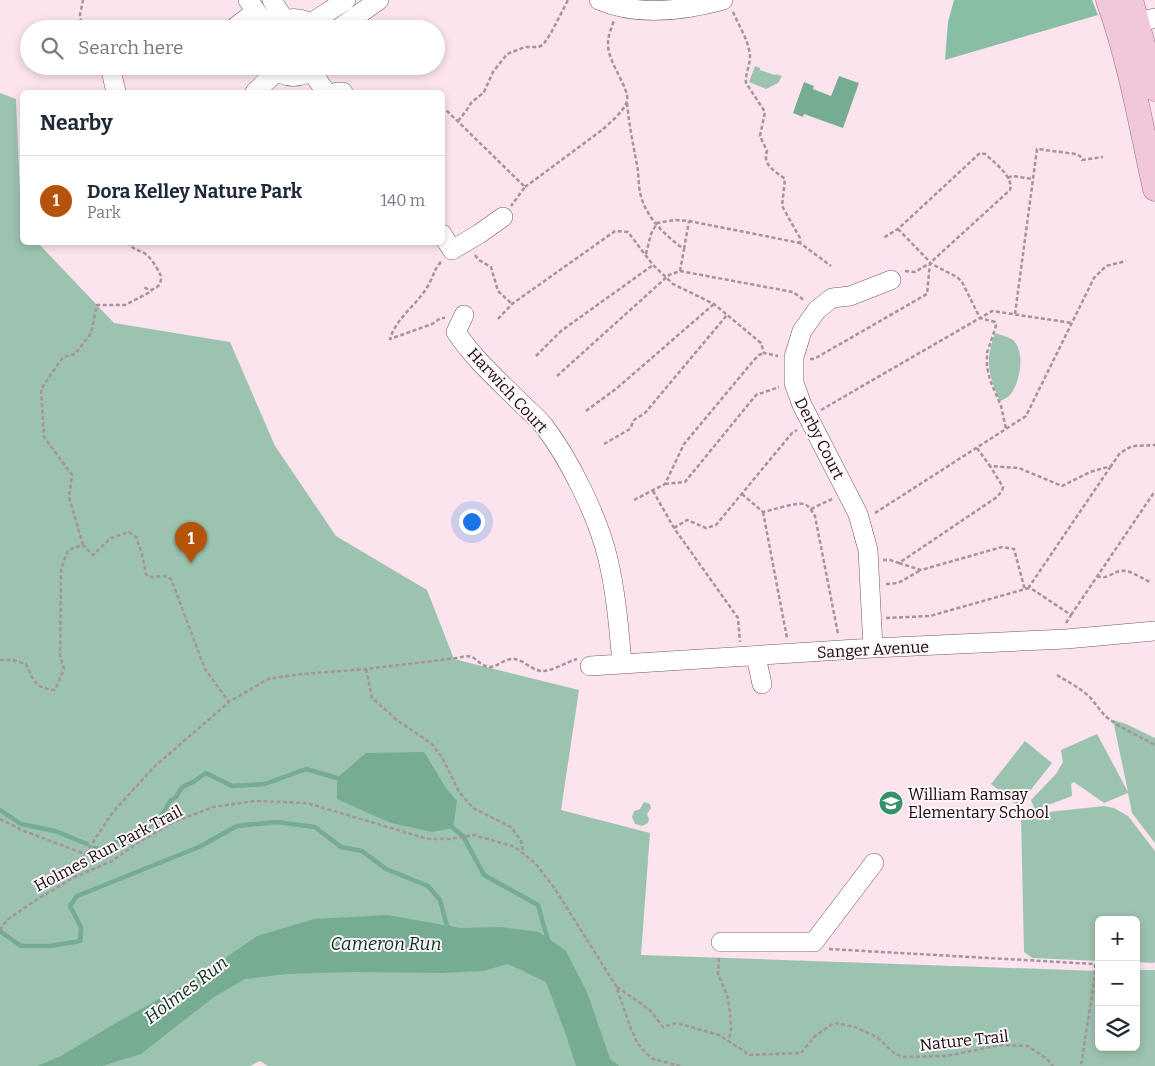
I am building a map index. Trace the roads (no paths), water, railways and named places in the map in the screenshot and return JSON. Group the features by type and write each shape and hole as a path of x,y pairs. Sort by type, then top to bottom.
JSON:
{"main road":[{"path":"1108,0 1137,23 1155,189"},
{"path":"1131,0 1155,88"}],"street":[{"path":"272,0 274,20"},
{"path":"321,20 346,0"},
{"path":"351,20 379,0"},
{"path":"599,0 619,6 651,11 727,5"},
{"path":"240,20 252,6 268,20"},
{"path":"289,20 294,18 305,20"},
{"path":"112,75 116,90"},
{"path":"257,90 269,75"},
{"path":"283,75 294,77 305,75"},
{"path":"317,75 325,90"},
{"path":"453,242 503,217"},
{"name":"Derby Court","path":"873,648 868,550 859,519 848,493 802,406 794,383 794,359 802,332 817,310 832,298 850,296 896,275"},
{"name":"Harwich Court","path":"464,315 456,332 469,351 544,425 559,448 586,499 608,558 617,613 622,664"},
{"name":"Sanger Avenue","path":"590,666 752,649 873,648 1066,639 1155,632"},
{"path":"752,649 762,684"},
{"path":"721,942 814,942 874,863"}],"water":[{"path":"839,76 859,83 843,128 804,114 803,117 793,113 804,82 814,86 813,89 831,96"},
{"path":"424,752 446,788 457,801 453,828 432,832 391,823 337,799 337,778 366,753"},
{"name":"Cameron Run","path":"388,915 460,928 501,927 539,932 566,951 587,992 610,1059 619,1066 576,1066 546,982 508,964 483,971 286,974 245,979 214,997 141,1054 102,1066 37,1066 61,1056 192,981 257,936 314,919"}],"waterway":[{"path":"94,848 101,849 140,828 147,827 162,815 170,801 176,797 182,787 206,773 232,786 265,784 306,769 337,778"},
{"path":"0,810 21,824 55,831 87,844"},
{"path":"0,931 21,946 50,946 80,941 81,927 70,906 77,896 199,847 237,826 277,822 315,827 341,847 362,851 386,869 428,886 440,900 447,926 452,930"},
{"path":"453,828 463,836 484,875 538,905 549,944"}],"place":[{"name":"Dora Kelley Nature Park","path":"191,563"},
{"name":"William Ramsay Elementary School","path":"891,803"}],"water label":[{"name":"Holmes Run","path":"186,990"}]}
